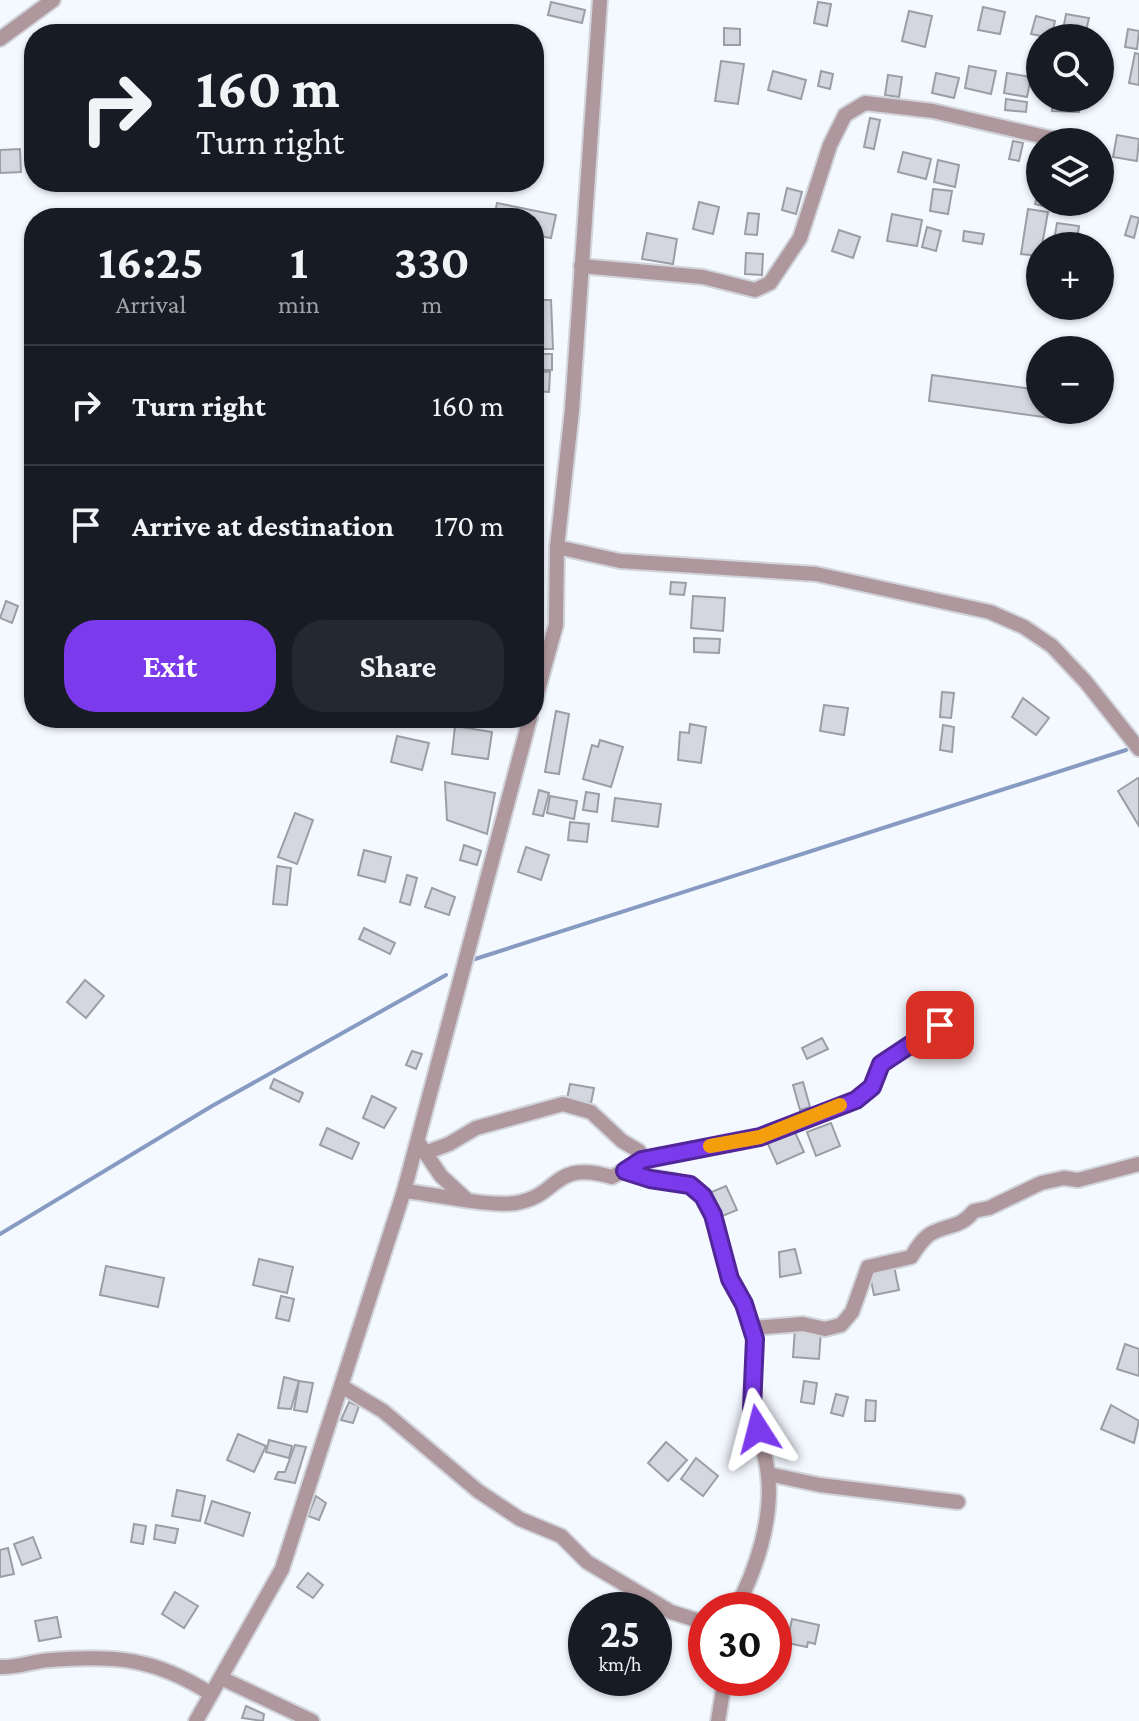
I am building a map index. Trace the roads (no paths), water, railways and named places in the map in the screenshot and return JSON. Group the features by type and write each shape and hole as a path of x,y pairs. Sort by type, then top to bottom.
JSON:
{"street":[{"path":"0,39 53,0"},
{"path":"544,668 556,625 557,547 572,410 600,0"},
{"path":"581,266 703,277 755,290 770,283 800,238 830,145 845,115 865,103 933,111 1026,133"},
{"path":"557,547 620,561 816,574 990,612 1024,627 1052,646 1085,681 1139,749"},
{"path":"196,1721 282,1569 343,1387 404,1191 422,1147 527,728"},
{"path":"404,1191 517,1203 541,1192 564,1176 589,1170 612,1177 642,1160 760,1137 856,1100 872,1087 881,1064 940,1025"},
{"path":"422,1147 449,1144 476,1128 563,1104 591,1112 622,1141 639,1151 642,1160"},
{"path":"422,1147 441,1176 467,1200"},
{"path":"752,1328 803,1324 825,1329 841,1325 852,1312 868,1267 911,1257 934,1231 964,1224 974,1211 989,1208 1041,1183 1064,1178 1078,1180 1139,1164"},
{"path":"625,1171 650,1179 690,1185 703,1196 713,1215 730,1279 744,1304 752,1328 755,1339 752,1408 768,1474 767,1517 742,1592"},
{"path":"343,1387 383,1411 478,1491 520,1519 561,1536 587,1562 671,1612 688,1617"},
{"path":"768,1474 820,1485 958,1502"},
{"path":"0,1667 90,1658 148,1662 188,1679 211,1694"},
{"path":"221,1678 312,1721"},
{"path":"718,1721 722,1696"}],"waterway":[{"path":"472,960 1126,750"},
{"path":"0,1234 212,1106 446,975"}]}
